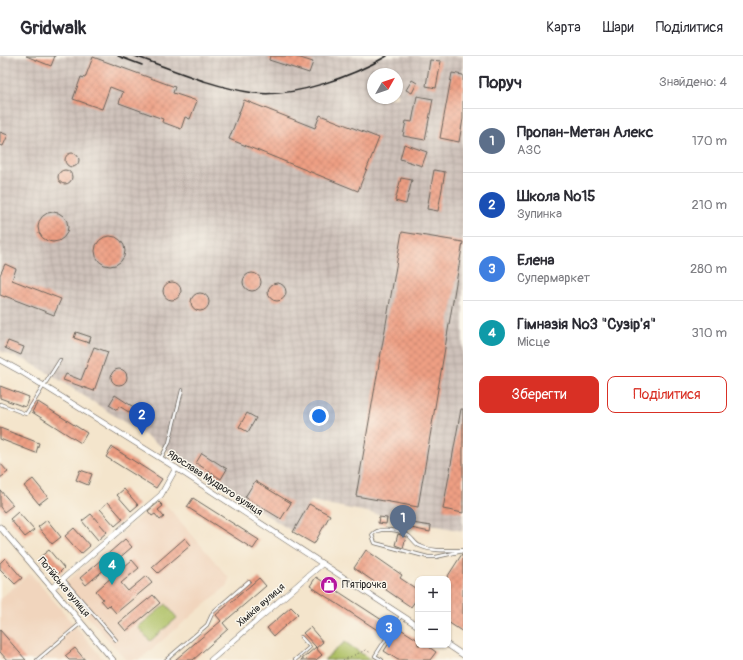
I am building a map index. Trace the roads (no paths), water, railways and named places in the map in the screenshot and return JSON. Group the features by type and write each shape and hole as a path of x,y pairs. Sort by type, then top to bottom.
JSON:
{"street":[{"name":"Ярослава Мудрого вулиця","path":"0,360 176,468 415,624"},
{"path":"52,588 161,495 176,468"},
{"name":"Потійська вулиця","path":"0,527 113,660"},
{"name":"Хіміків вулиця","path":"211,660 322,564"},
{"path":"451,647 463,655"}],"lane":[{"path":"0,404 26,414 60,360"},
{"path":"160,459 169,443 182,390"},
{"path":"381,529 408,534 418,546 431,549 463,551 436,557 428,557 376,543 372,539 372,535 381,529"},
{"path":"63,579 116,640"},
{"path":"166,660 207,625 213,612 249,581"},
{"path":"382,660 375,656 402,615"},
{"path":"37,660 82,623"},
{"path":"295,660 310,647 301,637"}],"railway":[{"path":"118,56 142,65"},
{"path":"135,56 193,78 223,87 254,93 270,94 305,89 323,84 358,71 387,56"}],"place":[{"name":"Школа №15","path":"142,435"},
{"name":"Пропан-Метан Алекс","path":"403,538"},
{"name":"Гімназія №3 \"Сузір'я\"","path":"112,585"},
{"name":"П'ятірочка","path":"329,585"},
{"name":"Елена","path":"389,648"}]}
